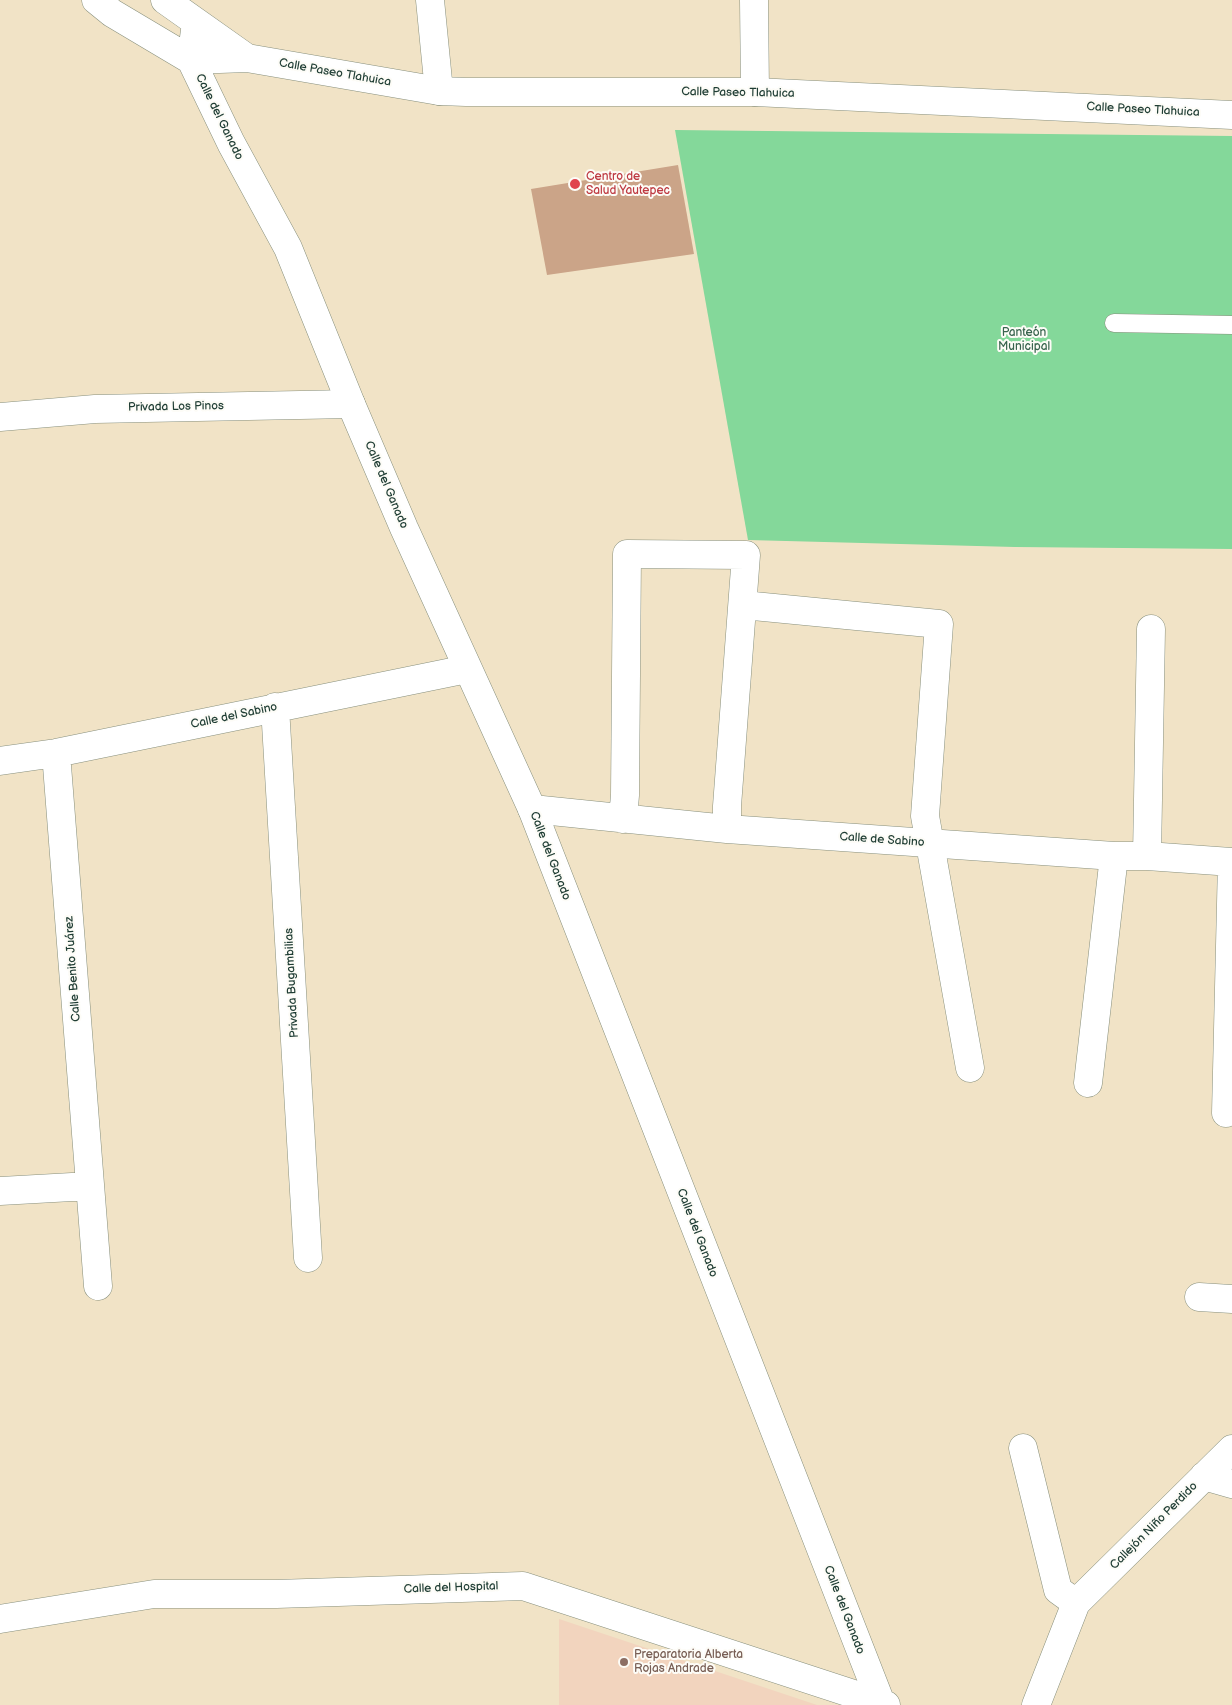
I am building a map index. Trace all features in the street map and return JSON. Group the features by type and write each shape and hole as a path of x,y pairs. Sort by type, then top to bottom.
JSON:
{"street":[{"path":"96,0 112,13 191,60"},
{"name":"Calle Paseo Tlahuica","path":"165,0 247,58"},
{"path":"430,0 439,91"},
{"path":"754,0 755,92"},
{"name":"Calle del Ganado","path":"196,23 191,60 231,143 288,248 352,404 467,669 532,809 883,1704"},
{"name":"Calle Paseo Tlahuica","path":"191,60 247,58 439,91 755,92 1232,115"},
{"name":"Privada Los Pinos","path":"0,417 95,409 352,404"},
{"path":"623,819 625,794 627,554 746,555 727,806 727,829"},
{"path":"743,605 938,624 925,816 970,1068"},
{"path":"1147,856 1152,629"},
{"name":"Calle del Sabino","path":"0,762 56,753 467,669"},
{"name":"Privada Bugambilias","path":"275,707 308,1258"},
{"name":"Calle Benito Juárez","path":"56,753 98,1286"},
{"name":"Calle de Sabino","path":"532,809 727,829 930,844 1232,862"},
{"path":"1088,1083 1114,856"},
{"path":"1226,1112 1232,862"},
{"path":"0,1191 90,1186"},
{"path":"1199,1297 1232,1300"},
{"path":"1023,1448 1058,1590 1076,1603"},
{"name":"Callejón Niño Perdido","path":"1036,1705 1076,1603 1232,1449"},
{"path":"1204,1476 1232,1484"},
{"name":"Calle del Hospital","path":"0,1619 154,1594 276,1594 523,1586 883,1704"}],"lane":[{"path":"1114,323 1232,325"}],"shaded area":[{"name":"Preparatoria Alberta Rojas Andrade","path":"559,1619 817,1705 559,1705"}],"green space":[{"name":"Panteón Municipal","path":"675,130 1232,136 1232,549 1015,547 748,540"}],"building":[{"path":"678,165 694,254 547,275 531,189"}],"place":[{"name":"Centro de Salud Yautepec","path":"575,184"},
{"name":"Preparatoria Alberta Rojas Andrade","path":"624,1662"}]}
